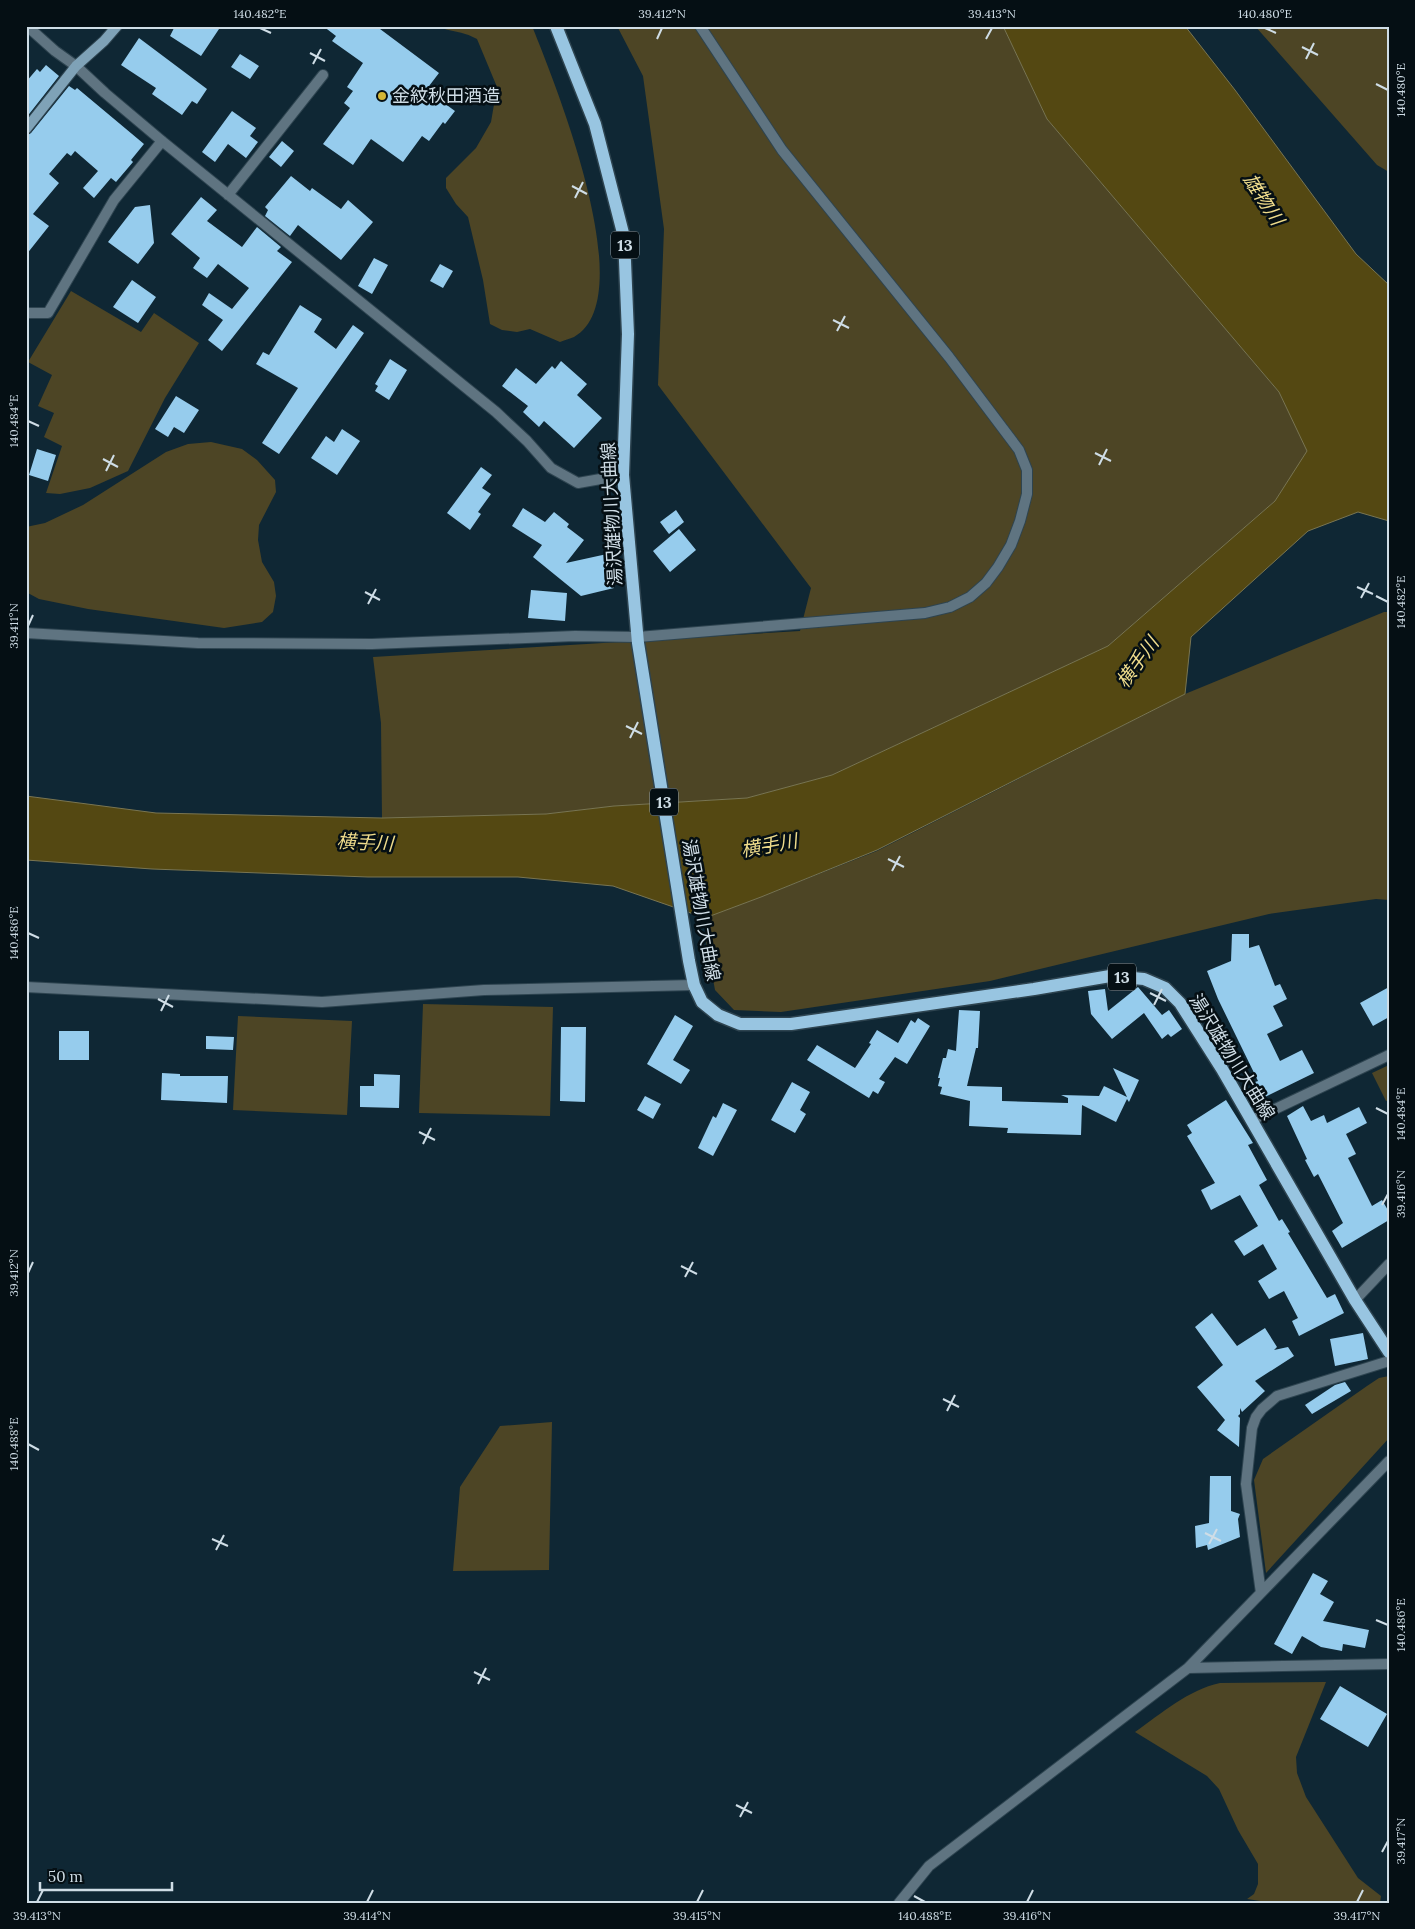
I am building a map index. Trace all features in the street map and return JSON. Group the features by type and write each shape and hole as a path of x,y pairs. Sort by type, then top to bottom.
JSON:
{"main road":[{"path":"26,129 76,66 104,41 117,26"},
{"name":"湯沢雄物川大曲線","path":"556,26 595,124 624,237 628,334 623,475 638,640 689,961 694,985 702,1002 718,1015 740,1024 783,1024 928,1005 1110,976 1144,979 1165,988 1180,1003 1222,1069 1355,1300 1389,1352"}],"street":[{"path":"27,26 162,141 496,412 527,441 551,468 578,483 623,475"},
{"path":"26,634 217,643 372,644 575,636 638,640 926,614 950,607 970,597 986,583 1011,545 1027,494 1027,470 1019,450 949,357 782,150 700,26"},
{"path":"228,195 323,75"},
{"path":"26,313 48,313 114,200 162,141"},
{"path":"26,987 322,1002 484,990 694,985"},
{"path":"1252,1120 1389,1055"},
{"path":"1355,1300 1389,1264"},
{"path":"1262,1593 1246,1484 1250,1441 1256,1417 1277,1396 1389,1362"},
{"path":"899,1903 929,1866 1188,1668 1389,1461"},
{"path":"1188,1668 1389,1664"}],"shaded area":[{"path":"437,26 532,26 558,92 573,138 587,188 597,236 600,280 593,315 572,338 560,342 530,329 517,332 502,330 490,324 483,280 468,217 456,204 446,188 446,178 476,148 491,122 497,87 477,39"},
{"path":"617,26 1003,26 1047,119 1279,392 1308,451 1275,501 1108,646 832,775 747,798 614,806 546,814 382,818 381,723 373,657 800,631 811,588 658,385 664,229 643,76"},
{"path":"1255,26 1389,26 1389,172 1377,165"},
{"path":"71,291 141,332 154,313 199,343 165,398 128,471 90,488 60,494 46,493 62,446 44,437 54,413 38,406 52,375 28,362"},
{"path":"211,442 242,449 257,460 275,480 276,492 259,525 258,540 262,562 274,582 276,596 273,612 262,622 224,628 88,609 39,599 26,592 26,527 45,523 83,505 166,452 188,444"},
{"path":"1384,612 1389,612 1389,900 1376,899 1269,914 990,981 781,1012 734,1010 715,990 706,941 705,918 877,851 1185,694"},
{"path":"423,1004 553,1007 550,1116 419,1113"},
{"path":"238,1016 352,1021 347,1115 233,1110"},
{"path":"1389,1065 1389,1100 1386,1101 1372,1073"},
{"path":"1389,1376 1389,1438 1266,1573 1254,1480 1263,1459 1379,1378"},
{"path":"552,1422 549,1570 453,1571 460,1487 500,1426"},
{"path":"1326,1682 1296,1757 1297,1773 1306,1797 1358,1878 1381,1896 1380,1903 1273,1903 1247,1899 1254,1894 1258,1884 1258,1864 1238,1830 1219,1789 1207,1776 1135,1732 1165,1710 1208,1686 1220,1683"}],"water":[{"path":"1003,26 1185,26 1235,90 1356,254 1389,285 1389,521 1358,512 1308,531 1191,637 1185,694 877,850 705,918 613,886 518,877 368,877 152,869 26,860 26,796 156,813 382,818 546,814 614,806 747,798 832,775 1108,646 1275,501 1307,451 1279,392 1047,119"}],"building":[{"path":"175,26 221,26 201,56 170,36"},
{"name":"金紋秋田酒造","path":"323,26 376,26 439,73 426,90 455,111 445,124 443,122 429,141 422,136 403,162 371,139 353,165 323,144 350,108 344,103 353,91 347,87 363,63 332,41 336,36"},
{"path":"139,38 207,89 197,104 192,101 182,115 152,94 156,88 121,65"},
{"path":"240,54 259,66 250,79 231,67"},
{"path":"46,65 59,76 26,118 26,82 37,69 40,72"},
{"path":"69,86 75,90 77,88 144,144 131,160 133,162 116,182 111,178 94,198 83,188 98,171 75,151 71,156 67,153 49,174 59,183 33,214 49,226 26,255 26,136 31,133"},
{"path":"232,111 256,128 250,136 258,142 246,158 228,144 215,162 202,152"},
{"path":"282,141 294,151 281,167 269,157"},
{"path":"291,176 310,191 312,188 341,209 348,200 373,222 341,260 298,225 290,236 265,216 268,210 265,207"},
{"path":"201,197 217,210 207,221 242,247 257,227 281,247 277,251 292,262 222,351 208,340 223,320 202,305 209,293 232,309 249,288 218,264 207,278 193,268 200,258 171,234"},
{"path":"150,205 154,243 138,264 108,242 135,207"},
{"path":"374,258 388,265 372,294 358,286"},
{"path":"440,264 453,271 443,288 430,281"},
{"path":"132,280 156,297 138,323 113,307"},
{"path":"300,305 322,319 314,332 336,349 353,325 364,333 279,454 262,443 298,388 256,364 263,352 269,355"},
{"path":"390,359 407,370 389,400 375,391 378,386 375,384"},
{"path":"561,361 587,384 577,395 602,418 574,448 544,421 539,427 523,412 528,406 502,386 516,368 536,384 552,366 555,369"},
{"path":"176,396 199,410 184,433 174,427 168,437 155,429"},
{"path":"342,429 360,441 337,475 311,458 326,436 334,442"},
{"path":"37,449 56,455 48,481 29,475"},
{"path":"481,467 492,475 482,488 491,494 478,512 481,514 470,530 447,513"},
{"path":"523,508 545,522 554,512 569,524 567,527 584,540 566,563 607,554 614,588 581,596 533,557 542,545 512,526"},
{"path":"676,510 684,522 669,534 660,522"},
{"path":"679,529 696,550 670,572 653,551"},
{"path":"531,590 567,593 565,621 528,618"},
{"path":"1232,934 1249,934 1249,948 1259,945 1275,986 1280,984 1287,999 1273,1006 1283,1026 1267,1034 1280,1061 1302,1050 1314,1073 1263,1098 1255,1082 1258,1081 1218,999 1207,971 1231,961"},
{"path":"1138,987 1162,1015 1169,1010 1182,1029 1171,1037 1168,1034 1162,1039 1144,1013 1112,1039 1091,1014 1088,991 1105,989 1108,1011"},
{"path":"1389,987 1389,1017 1373,1026 1360,1003"},
{"path":"959,1010 980,1011 978,1048 976,1048 967,1086 1002,1087 1002,1101 1068,1103 1068,1098 1061,1095 1099,1096 1104,1086 1127,1097 1113,1068 1139,1080 1129,1102 1127,1099 1116,1122 1082,1105 1081,1135 1007,1133 1008,1128 969,1126 970,1101 940,1094 942,1087 938,1086 943,1058 946,1058 948,1049 956,1051"},
{"path":"675,1015 693,1026 673,1060 690,1070 681,1084 647,1064"},
{"path":"918,1018 930,1026 907,1064 895,1057 879,1079 885,1082 878,1094 873,1091 869,1098 807,1060 817,1045 855,1068 871,1044 869,1043 877,1030 898,1043 911,1020 915,1023"},
{"path":"561,1027 586,1027 585,1102 560,1101"},
{"path":"59,1031 89,1031 89,1060 59,1060"},
{"path":"206,1036 234,1037 233,1050 206,1049"},
{"path":"162,1073 180,1074 180,1076 228,1076 227,1103 161,1100"},
{"path":"374,1074 400,1075 399,1108 360,1107 360,1086 374,1086"},
{"path":"792,1082 810,1092 800,1110 806,1114 795,1133 771,1120"},
{"path":"645,1096 661,1104 653,1119 637,1110"},
{"path":"1226,1100 1253,1143 1248,1145 1267,1180 1259,1185 1279,1221 1282,1219 1290,1232 1288,1233 1327,1298 1335,1294 1344,1313 1299,1336 1292,1321 1298,1318 1284,1291 1269,1299 1258,1281 1277,1269 1263,1244 1244,1256 1234,1241 1258,1226 1240,1195 1211,1210 1201,1190 1215,1183 1187,1136 1192,1133 1187,1125"},
{"path":"723,1103 737,1110 713,1156 698,1148 713,1116 716,1118"},
{"path":"1303,1106 1311,1121 1324,1115 1327,1123 1359,1107 1367,1123 1346,1134 1356,1154 1348,1158 1372,1206 1382,1200 1389,1212 1389,1220 1342,1248 1332,1231 1343,1223 1318,1174 1314,1177 1305,1160 1307,1159 1287,1116"},
{"path":"1212,1313 1237,1346 1265,1328 1277,1347 1274,1350 1288,1347 1294,1356 1255,1381 1265,1391 1242,1412 1240,1408 1238,1416 1240,1418 1239,1447 1217,1430 1225,1420 1197,1387 1223,1365 1195,1327"},
{"path":"1363,1333 1368,1359 1335,1366 1330,1339"},
{"path":"1345,1382 1351,1391 1312,1414 1305,1405 1335,1385"},
{"path":"1210,1476 1231,1476 1231,1511 1240,1514 1238,1519 1240,1537 1208,1550 1207,1545 1196,1548 1195,1526 1209,1523"},
{"path":"1313,1573 1328,1581 1320,1594 1334,1602 1323,1621 1369,1630 1365,1648 1343,1644 1342,1651 1321,1647 1302,1636 1292,1654 1274,1644"},
{"path":"1340,1686 1387,1714 1368,1747 1320,1719"}],"place":[{"name":"金紋秋田酒造","path":"382,96"}],"water label":[{"name":"雄物川","path":"1264,199"},
{"name":"横手川","path":"1137,662"},
{"name":"横手川","path":"365,842"},
{"name":"横手川","path":"769,845"}]}
